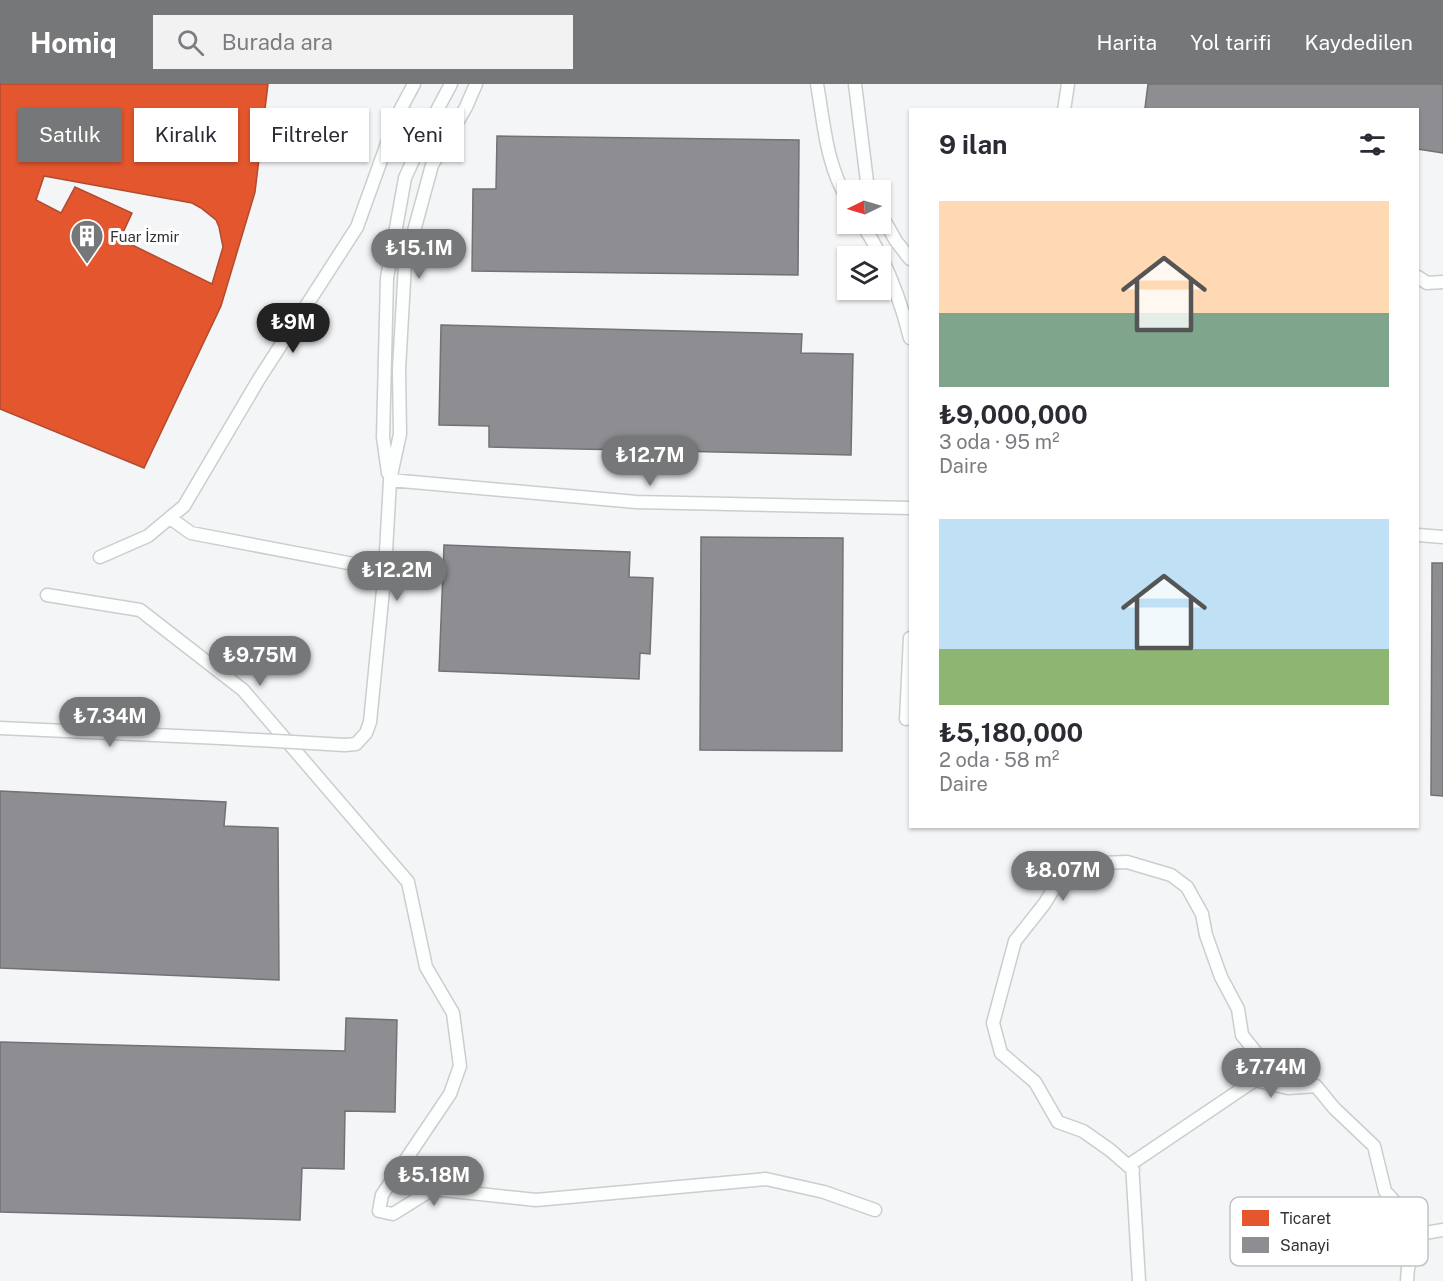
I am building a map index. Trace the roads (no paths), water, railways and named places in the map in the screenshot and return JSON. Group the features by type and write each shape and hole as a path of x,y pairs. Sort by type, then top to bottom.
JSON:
{"street":[{"path":"100,557 148,536 183,506 259,379 357,227 397,116 414,84"},
{"path":"390,480 383,436 387,278 405,178 450,84"},
{"path":"0,728 345,745 356,744 366,733 370,722 390,480 400,434 399,369 405,264 432,165 466,107 476,84"},
{"path":"817,84 828,150 837,182"},
{"path":"855,84 867,180"},
{"path":"1064,108 1068,84"},
{"path":"891,232 909,258"},
{"path":"869,234 892,280 909,335"},
{"path":"1419,279 1427,283 1443,282"},
{"path":"390,480 636,502 909,508"},
{"path":"170,518 191,533 384,570"},
{"path":"1419,535 1443,537"},
{"path":"47,595 140,610 243,690 408,882 426,967 453,1013 460,1066 450,1094 382,1195 379,1211 393,1214 433,1189 536,1200 766,1179 824,1192 875,1210"},
{"path":"906,719 909,658"},
{"path":"1133,1170 1083,1131 1058,1122 1035,1082 1001,1053 993,1023 1015,941 1045,903 1060,878 1074,864 1127,862 1172,875 1186,887 1202,914 1206,935 1221,977 1238,1009 1242,1035 1266,1065 1266,1083"},
{"path":"1139,1281 1132,1163 1255,1080 1288,1088 1316,1086 1334,1108 1374,1146 1386,1191 1391,1197"},
{"path":"1428,1233 1443,1230"},
{"path":"1407,1281 1409,1266"}],"place":[{"name":"Fuar İzmir","path":"87,265"}]}
